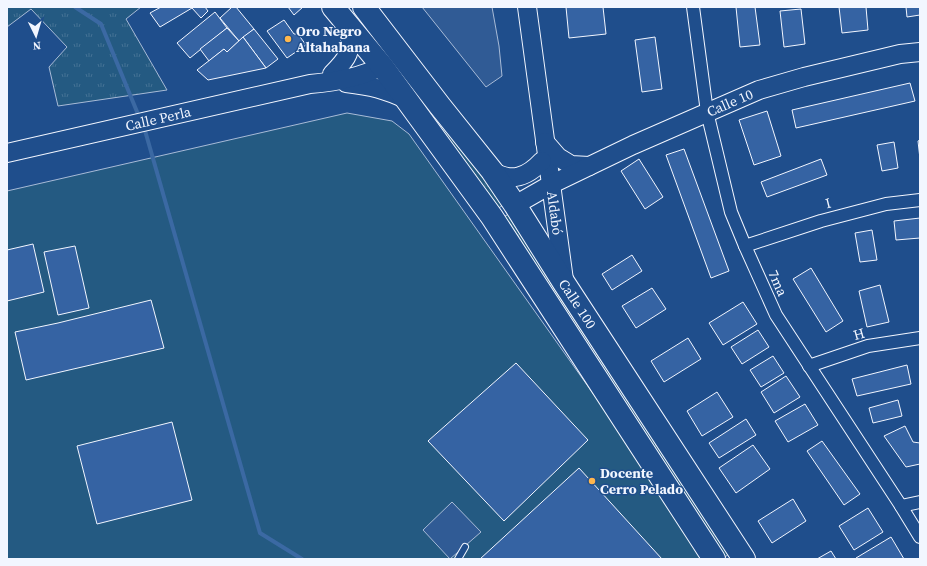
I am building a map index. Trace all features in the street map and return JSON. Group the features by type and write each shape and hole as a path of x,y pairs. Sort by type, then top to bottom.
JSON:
{"highway":[{"name":"Calle 100","path":"333,7 408,100 492,217 714,559"},
{"name":"Calle 100","path":"364,7 492,171 738,557"},
{"path":"382,66 402,56"},
{"path":"492,217 515,205"}],"main road":[{"name":"Aldabó","path":"527,7 564,283"},
{"path":"350,28 351,44 349,53 332,78 388,90 408,100"},
{"name":"Calle 10","path":"515,205 550,185 633,145 759,90 804,77 900,54 920,52"},
{"name":"Calle Perla","path":"7,153 332,78 370,73 382,66"},
{"path":"545,142 558,157 571,165 589,166"},
{"name":"Aldabó","path":"515,205 533,188 538,178 545,142"},
{"path":"492,171 507,178 520,176 533,171 542,161"}],"street":[{"name":"7ma","path":"693,7 707,112 731,212 745,246 776,315 920,537"},
{"name":"I","path":"745,246 821,220 886,204 920,200"},
{"name":"H","path":"809,366 868,346 920,338"},
{"path":"901,506 920,502"}],"lane":[{"path":"458,559 465,547"}],"green space":[{"path":"7,7 141,7 126,19 167,90 58,106 49,67 67,47 31,9 7,27"},
{"path":"400,66 505,204 497,209 394,69"},
{"path":"347,113 392,121 409,134 619,430 702,559 7,559 7,191"},
{"path":"511,213 730,553 725,557 549,290 503,217"}],"shaded area":[{"path":"422,7 492,7 499,46 502,76 486,87"},
{"path":"452,502 481,532 450,559 423,530"}],"building":[{"path":"161,7 205,7 208,11 201,18 192,8 160,27 150,13"},
{"path":"232,7 236,7 254,29 239,41 220,18"},
{"path":"288,7 303,7 294,15"},
{"path":"566,7 603,7 606,34 569,38"},
{"path":"736,7 755,7 760,45 740,47"},
{"path":"839,7 866,7 868,30 842,33"},
{"path":"906,7 920,7 920,15 907,17"},
{"path":"801,9 805,44 784,47 780,11"},
{"path":"215,12 227,28 190,58 177,43"},
{"name":"Oro Negro Altahabana","path":"284,20 294,34 298,34 306,45 287,58 267,31"},
{"path":"227,28 239,41 227,52 224,49 209,61 200,49"},
{"path":"254,29 278,59 266,68 243,37"},
{"path":"243,37 266,68 208,80 197,70 224,49 227,52"},
{"path":"655,37 662,89 642,92 635,40"},
{"path":"910,83 915,101 796,128 792,110"},
{"path":"767,111 781,156 754,165 739,120"},
{"path":"920,140 920,159 918,141"},
{"path":"894,142 898,168 882,171 877,145"},
{"path":"684,149 729,271 711,278 666,155"},
{"path":"639,159 663,197 645,209 621,171"},
{"path":"821,159 827,175 767,197 761,182"},
{"path":"920,218 920,238 896,240 894,221"},
{"path":"872,230 877,260 860,262 855,233"},
{"path":"33,244 44,292 7,301 7,250"},
{"path":"75,246 89,308 58,315 44,252"},
{"path":"632,255 642,271 612,290 602,274"},
{"path":"811,268 843,321 826,332 793,279"},
{"path":"880,285 889,322 867,327 859,291"},
{"path":"652,288 666,309 636,328 622,306"},
{"path":"151,300 164,348 26,380 15,332"},
{"path":"743,302 757,324 723,345 709,323"},
{"path":"758,330 769,347 742,364 731,347"},
{"path":"688,338 701,359 664,382 651,361"},
{"path":"773,356 784,373 761,387 750,370"},
{"path":"516,363 588,440 504,521 428,441"},
{"path":"907,365 911,384 857,396 852,379"},
{"path":"786,376 800,397 774,413 761,392"},
{"path":"717,392 733,417 702,436 687,411"},
{"path":"898,400 902,416 873,423 869,408"},
{"path":"805,404 818,425 788,442 775,421"},
{"path":"746,419 756,435 719,458 709,443"},
{"path":"172,422 192,500 97,524 77,446"},
{"path":"905,426 913,442 920,443 920,464 906,467 884,436"},
{"path":"822,441 860,494 844,505 807,451"},
{"path":"753,445 770,469 736,493 719,468"},
{"path":"579,468 662,559 480,559"},
{"path":"793,499 806,521 772,543 758,521"},
{"path":"868,508 883,532 854,550 839,526"},
{"path":"891,537 904,559 856,558"},
{"path":"831,551 836,559 817,559"}],"waterway":[{"path":"75,7 101,24 140,119"},
{"path":"144,127 260,533 302,559"}],"place":[{"name":"Oro Negro Altahabana","path":"288,39"},
{"name":"Docente Cerro Pelado","path":"592,481"}]}
